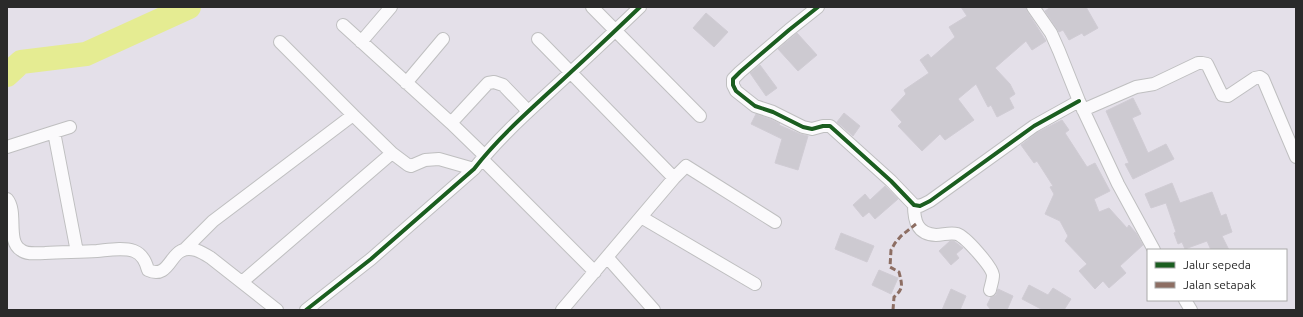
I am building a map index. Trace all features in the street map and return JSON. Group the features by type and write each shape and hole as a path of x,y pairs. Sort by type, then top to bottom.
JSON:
{"street":[{"path":"361,42 391,7"},
{"path":"592,7 700,116"},
{"path":"306,310 371,259 474,169 483,157 528,111 571,73 640,7"},
{"path":"818,7 740,72 733,79 733,85 736,90 755,106 773,112 804,127 812,129 830,126 880,170 914,205 920,206 930,201 1034,126 1081,106 1136,87 1154,84 1198,63 1207,64 1221,93 1224,96 1228,96 1256,78 1260,77 1263,79 1296,156"},
{"path":"1033,7 1051,33 1081,106 1118,184 1153,249"},
{"path":"343,25 451,123 595,272"},
{"path":"406,83 443,39"},
{"path":"538,39 674,178"},
{"path":"280,42 392,153 408,165 411,166 426,160 439,159 474,169"},
{"path":"451,123 488,83 494,82 503,85 528,111"},
{"path":"7,199 11,208 14,243 23,252 77,252 127,249 139,254 148,270 152,272 164,269 180,251 185,249 213,221 354,115"},
{"path":"7,147 70,127"},
{"path":"54,132 77,252"},
{"path":"242,282 392,153"},
{"path":"566,308 607,257 686,166 775,222"},
{"path":"914,205 916,224 925,232 936,235 956,234 977,252 993,274 993,281 990,290"},
{"path":"641,217 755,284"},
{"path":"185,249 201,252 211,258 278,310"},
{"path":"607,257 654,310"},
{"path":"1186,301 1191,310"}],"building":[{"path":"961,7 1026,7 1046,41 1032,50 1026,41 995,68 1010,84 1015,94 1009,98 1014,108 997,117 991,105 988,107 976,84 958,99 974,120 945,140 940,134 922,151 898,126 902,122 891,110 906,94 904,90 929,73 920,60 928,54 931,58 955,37 949,27 967,16"},
{"path":"1051,7 1086,7 1098,28 1084,36 1082,33 1069,40 1063,30 1059,32 1045,11"},
{"path":"706,13 728,32 714,47 693,28"},
{"path":"797,33 817,55 798,71 778,49"},
{"path":"760,65 777,88 766,96 750,73"},
{"path":"1133,98 1141,114 1132,118 1148,153 1166,144 1174,159 1133,179 1125,164 1129,163 1106,111"},
{"path":"844,113 860,126 853,136 837,122"},
{"path":"756,114 770,119 780,124 779,125 800,134 808,136 798,170 775,163 782,139 751,124"},
{"path":"1062,120 1069,130 1065,133 1087,167 1095,163 1110,191 1094,199 1099,212 1109,208 1127,228 1129,225 1143,245 1120,266 1126,273 1109,288 1103,281 1095,289 1079,271 1087,264 1065,241 1068,236 1060,221 1045,214 1054,194 1050,187 1053,186 1037,161 1034,163 1021,145 1038,132"},
{"path":"1172,183 1180,203 1212,192 1221,216 1226,214 1232,232 1222,236 1228,249 1211,249 1207,241 1185,249 1182,242 1178,244 1174,233 1176,232 1166,203 1151,208 1145,194"},
{"path":"885,186 898,199 875,219 869,212 863,217 853,205 865,194 870,200"},
{"path":"841,233 874,246 867,262 835,249"},
{"path":"950,241 954,241 963,248 956,254 959,258 951,265 939,251"},
{"path":"879,270 898,278 891,294 872,285"},
{"path":"1029,285 1048,295 1053,288 1071,299 1064,310 1043,310 1022,299"},
{"path":"951,289 966,296 960,310 942,310"},
{"path":"998,289 1013,296 1007,310 991,310 987,305 991,297 996,295"}],"waterway":[{"path":"7,75 21,62 86,54 189,7"}],"marked path":[{"path":"893,310 894,297 901,289 901,283 899,272 890,267 891,250 901,236 916,224"}],"cycle path":[{"path":"306,310 371,259 474,169 496,143 640,7"},
{"path":"818,7 740,72 733,79 733,85 736,91 755,106 773,112 803,127 812,129 830,126 891,181 914,205 920,206 930,201 1034,126 1079,101"}]}
